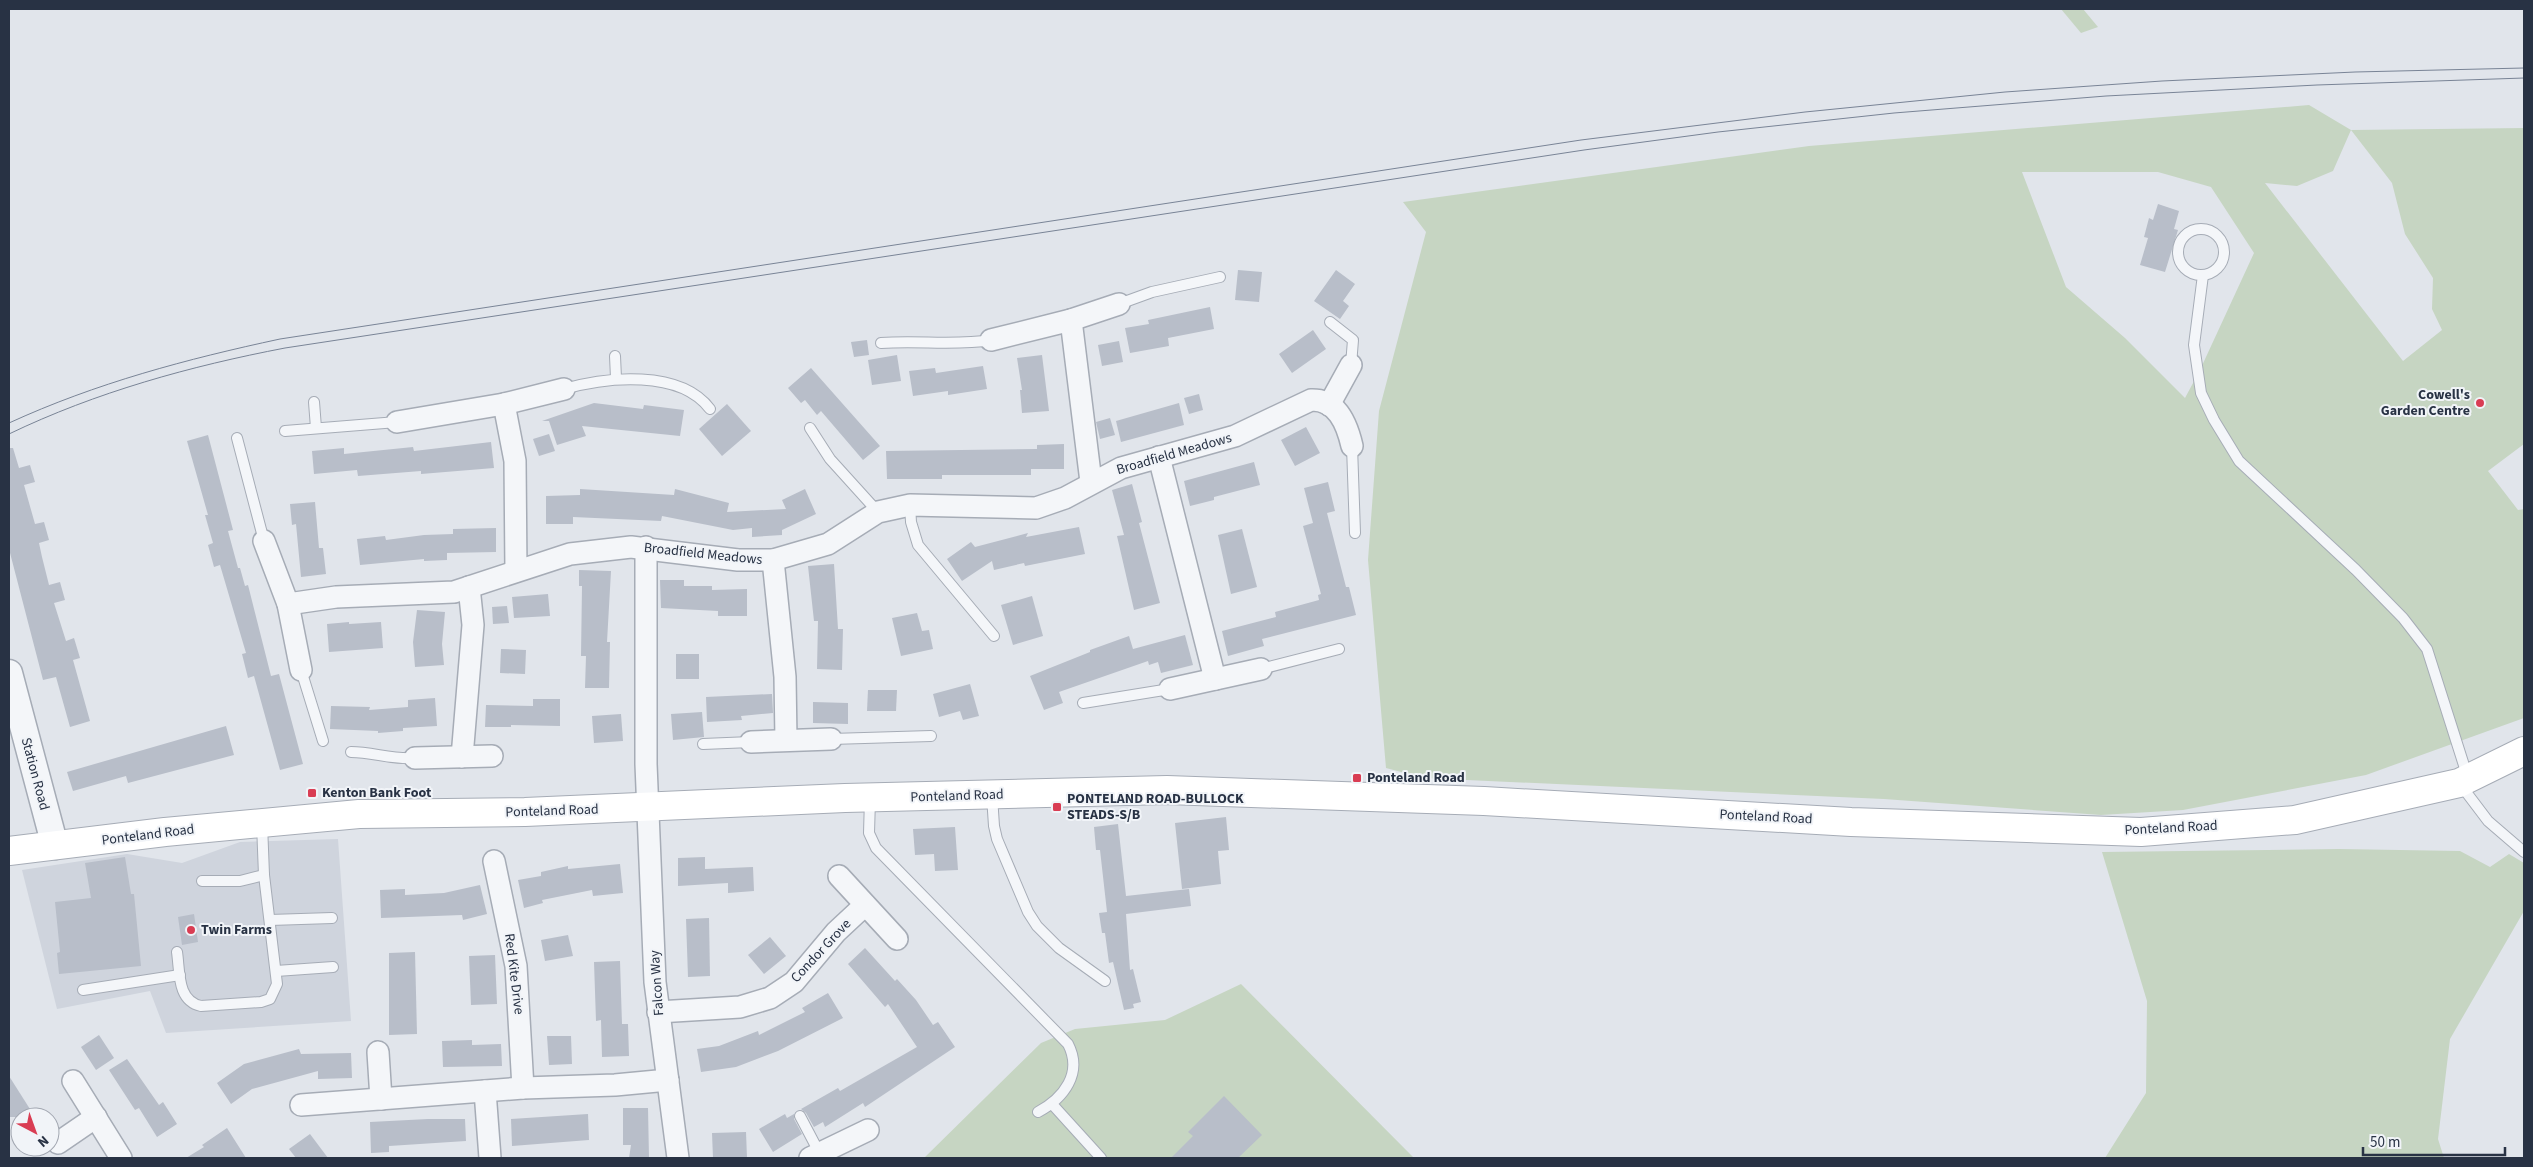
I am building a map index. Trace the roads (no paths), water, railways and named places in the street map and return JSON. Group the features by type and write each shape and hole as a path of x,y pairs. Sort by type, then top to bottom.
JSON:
{"main road":[{"name":"Ponteland Road","path":"9,851 359,814 525,812 870,798 1187,791 1484,801 1851,822 2142,832 2295,820 2464,781 2524,751"}],"street":[{"path":"991,340 1070,320 1119,304"},
{"path":"1070,320 1092,482"},
{"path":"1351,366 1330,405 1343,420 1352,446"},
{"path":"397,422 504,404 564,389"},
{"name":"Broadfield Meadows","path":"288,604 336,597 436,594 470,587 570,554 646,547 738,560 773,560 828,544 878,512 910,505 1036,508 1065,498 1121,468 1241,433 1303,402 1318,400 1330,405"},
{"path":"504,404 515,460 516,571"},
{"path":"1159,457 1215,679"},
{"path":"264,541 288,604 300,670"},
{"name":"Falcon Way","path":"646,547 648,807 658,1012 678,1158"},
{"path":"773,560 785,677 786,740"},
{"path":"462,757 473,625 470,587"},
{"path":"1170,690 1262,669"},
{"name":"Station Road","path":"9,673 55,846"},
{"path":"751,742 831,739"},
{"path":"415,758 492,756"},
{"name":"Red Kite Drive","path":"494,861 516,966 523,1088"},
{"path":"839,876 897,939"},
{"name":"Condor Grove","path":"658,1012 740,1007 770,998 794,982 836,932 865,905"},
{"path":"378,1052 381,1099"},
{"path":"73,1080 121,1158"},
{"path":"302,1105 523,1088 615,1085 668,1080"},
{"path":"485,1091 490,1158"},
{"path":"60,1142 96,1117"},
{"path":"815,1156 868,1130"}],"lane":[{"path":"2197,230 2212,232 2221,242 2223,249 2221,263 2216,269 2204,275 2188,271 2179,259 2180,244 2184,237 2197,230"},
{"path":"2204,275 2194,345 2201,393 2214,420 2240,461 2356,570 2403,618 2427,650 2464,781 2488,821 2524,852"},
{"path":"1119,304 1152,292 1220,277"},
{"path":"1330,322 1353,340 1351,366"},
{"path":"881,343 933,342 958,344 991,340"},
{"path":"615,356 616,378"},
{"path":"564,389 594,381 616,378 662,383 697,394 710,409"},
{"path":"314,402 316,428"},
{"path":"285,431 397,422"},
{"path":"810,428 830,459 878,512"},
{"path":"237,438 264,541"},
{"path":"1352,446 1355,533"},
{"path":"910,505 911,522 918,545 994,636"},
{"path":"1262,669 1339,649"},
{"path":"300,670 323,742"},
{"path":"1083,703 1170,690"},
{"path":"831,739 931,736"},
{"path":"704,744 751,742"},
{"path":"351,752 398,759 415,758"},
{"path":"992,795 994,826 997,838 1028,912 1050,939 1105,981"},
{"path":"870,798 868,834 876,848 1068,1044 1073,1054 1073,1076 1068,1087 1052,1104 1038,1112"},
{"path":"177,952 183,993 192,1004 230,1005 261,1002 270,999 277,984 264,875 262,823"},
{"path":"202,881 240,881 264,875"},
{"path":"270,920 332,918"},
{"path":"276,971 332,967"},
{"path":"83,990 180,975"},
{"path":"1052,1104 1101,1158"},
{"path":"800,1116 815,1156"}],"tram line":[{"path":"9,423 75,396 142,373 280,339 1581,140 1805,112 2005,92 2162,81 2355,72 2524,68"},
{"path":"9,434 76,405 144,382 214,363 285,348 1584,150 1718,132 1894,113 2106,96 2317,85 2524,78"}],"place":[{"name":"Cowell's Garden Centre","path":"2480,403"},
{"name":"Ponteland Road","path":"1357,778"},
{"name":"Kenton Bank Foot","path":"312,793"},
{"name":"PONTELAND ROAD-BULLOCK STEADS-S/B","path":"1057,807"},
{"name":"Twin Farms","path":"191,930"}]}
